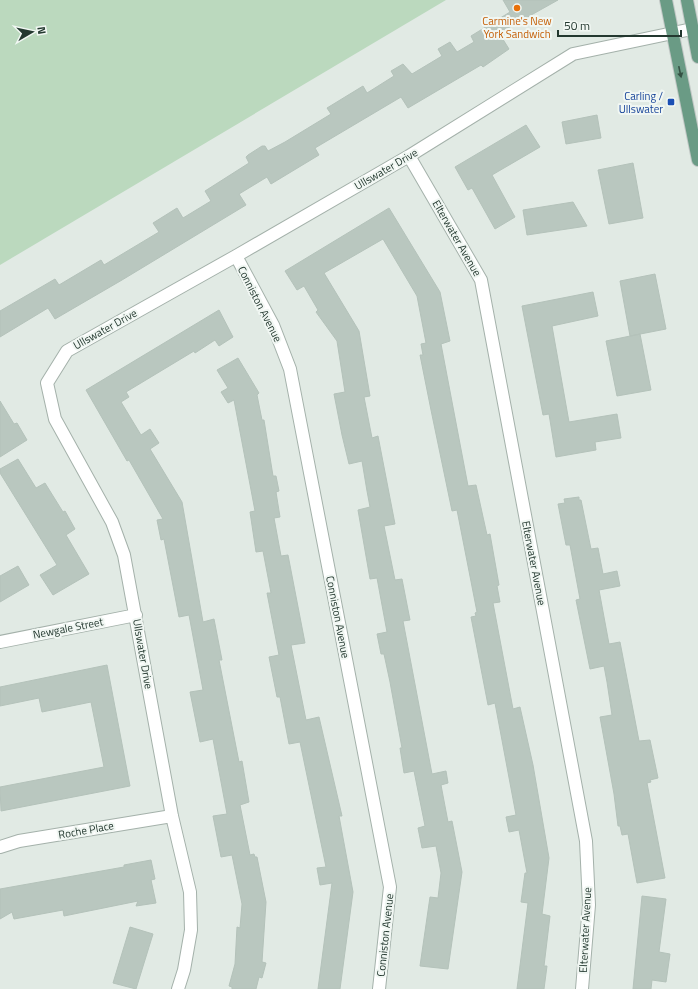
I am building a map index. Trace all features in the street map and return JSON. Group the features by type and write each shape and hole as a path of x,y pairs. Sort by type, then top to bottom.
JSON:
{"main road":[{"path":"666,0 698,160"},
{"path":"687,0 698,57"}],"street":[{"name":"Ullswater Drive","path":"178,989 184,970 191,930 190,892 172,816 124,555 112,522 55,419 47,383 67,351 409,156 573,54 692,29"},
{"name":"Elterwater Avenue","path":"409,156 481,280 586,841 589,905 582,989"},
{"name":"Conniston Avenue","path":"236,256 273,325 290,369 390,887 379,989"},
{"name":"Newgale Street","path":"0,642 136,615"},
{"name":"Roche Place","path":"0,848 19,841 172,816"}],"green space":[{"path":"0,0 446,0 0,265"}],"building":[{"path":"503,0 558,0 499,33 509,49 483,67 481,65 408,108 401,97 315,148 319,155 271,184 267,177 239,194 246,205 122,280 55,319 48,308 0,337 0,311 55,279 59,285 101,260 104,265 159,232 153,223 177,208 183,218 211,201 205,191 249,163 246,157 248,155 262,146 265,146 268,151 285,142 331,114 327,108 363,86 367,93 394,76 391,71 403,64 412,74 442,56 438,49 450,42 457,52 474,42 471,36 510,12"},
{"path":"597,115 601,138 566,144 562,122"},
{"path":"526,125 540,147 492,175 515,217 495,229 472,188 468,190 455,167"},
{"path":"633,163 643,218 609,224 598,170"},
{"path":"573,202 587,226 527,235 523,210"},
{"path":"389,208 440,292 450,341 441,344 468,486 476,485 487,535 490,534 499,585 497,586 500,602 493,603 513,709 520,707 533,765 549,858 542,914 550,916 544,966 547,966 544,989 517,989 528,903 521,902 525,873 527,873 519,830 509,832 506,817 516,815 495,703 488,705 471,617 476,616 475,613 477,612 457,510 452,511 420,355 423,355 421,344 426,343 417,296 383,239 324,273 359,331 370,396 364,397 372,438 378,436 395,524 384,526 395,580 402,579 410,620 403,621 432,774 446,771 448,783 441,785 448,822 452,821 462,872 448,969 420,966 430,897 438,898 441,873 436,846 422,848 418,828 425,826 414,771 404,773 400,748 402,748 390,682 384,654 381,654 377,634 387,632 377,578 370,579 358,510 370,507 362,461 349,464 342,435 334,394 345,392 337,341 316,312 318,310 304,286 297,290 285,271"},
{"path":"655,274 666,329 630,336 620,281"},
{"path":"593,292 598,316 552,326 569,422 617,414 621,438 595,442 596,450 556,457 549,414 543,415 522,306"},
{"path":"219,310 233,337 219,346 215,340 195,353 194,351 126,392 129,397 121,402 141,435 150,429 159,443 150,449 182,502 203,622 214,619 222,660 219,660 239,762 242,761 249,802 240,805 250,855 254,854 255,857 257,857 266,902 262,962 266,963 262,978 259,977 256,989 232,989 232,987 229,986 235,964 237,927 240,928 242,904 232,855 221,857 213,816 227,814 213,739 200,742 190,692 203,690 189,615 179,617 164,539 161,540 157,520 163,519 86,390"},
{"path":"640,334 651,390 617,396 606,341"},
{"path":"238,358 259,393 257,395 262,420 264,420 273,476 276,476 279,491 276,492 280,517 274,518 281,556 288,555 305,643 291,645 306,720 319,717 342,816 339,816 353,892 340,989 318,989 332,883 320,885 317,868 326,867 300,742 289,744 280,697 277,697 269,657 279,655 267,593 271,593 263,551 256,552 250,512 255,511 234,400 228,403 221,392 228,388 217,370"},
{"path":"0,401 14,424 17,423 27,440 0,457"},
{"path":"18,459 36,488 45,483 63,512 65,511 75,529 66,535 89,574 53,595 40,575 57,565 0,473 0,469"},
{"path":"579,497 579,500 581,500 591,549 598,548 603,574 617,571 620,586 599,590 609,644 620,642 639,741 650,740 658,778 650,780 651,782 647,783 665,878 637,883 628,834 622,835 620,826 618,826 614,794 600,717 612,715 607,682 604,666 590,669 576,600 580,599 570,545 566,545 558,504 565,503 564,499"},
{"path":"18,566 29,585 0,602 0,576"},
{"path":"107,665 130,786 1,811 0,787 104,767 91,702 42,712 39,698 0,706 0,687"},
{"path":"151,860 155,879 151,880 156,903 136,906 138,901 64,916 63,910 14,919 12,912 0,919 0,889 124,867 124,865"},
{"path":"642,896 666,899 659,952 670,954 666,982 652,980 651,989 633,989"},
{"path":"130,927 153,934 136,989 113,983"}],"place":[{"name":"Carmine's New York Sandwich","path":"517,8"},
{"name":"Carling / Ullswater","path":"671,102"}]}
